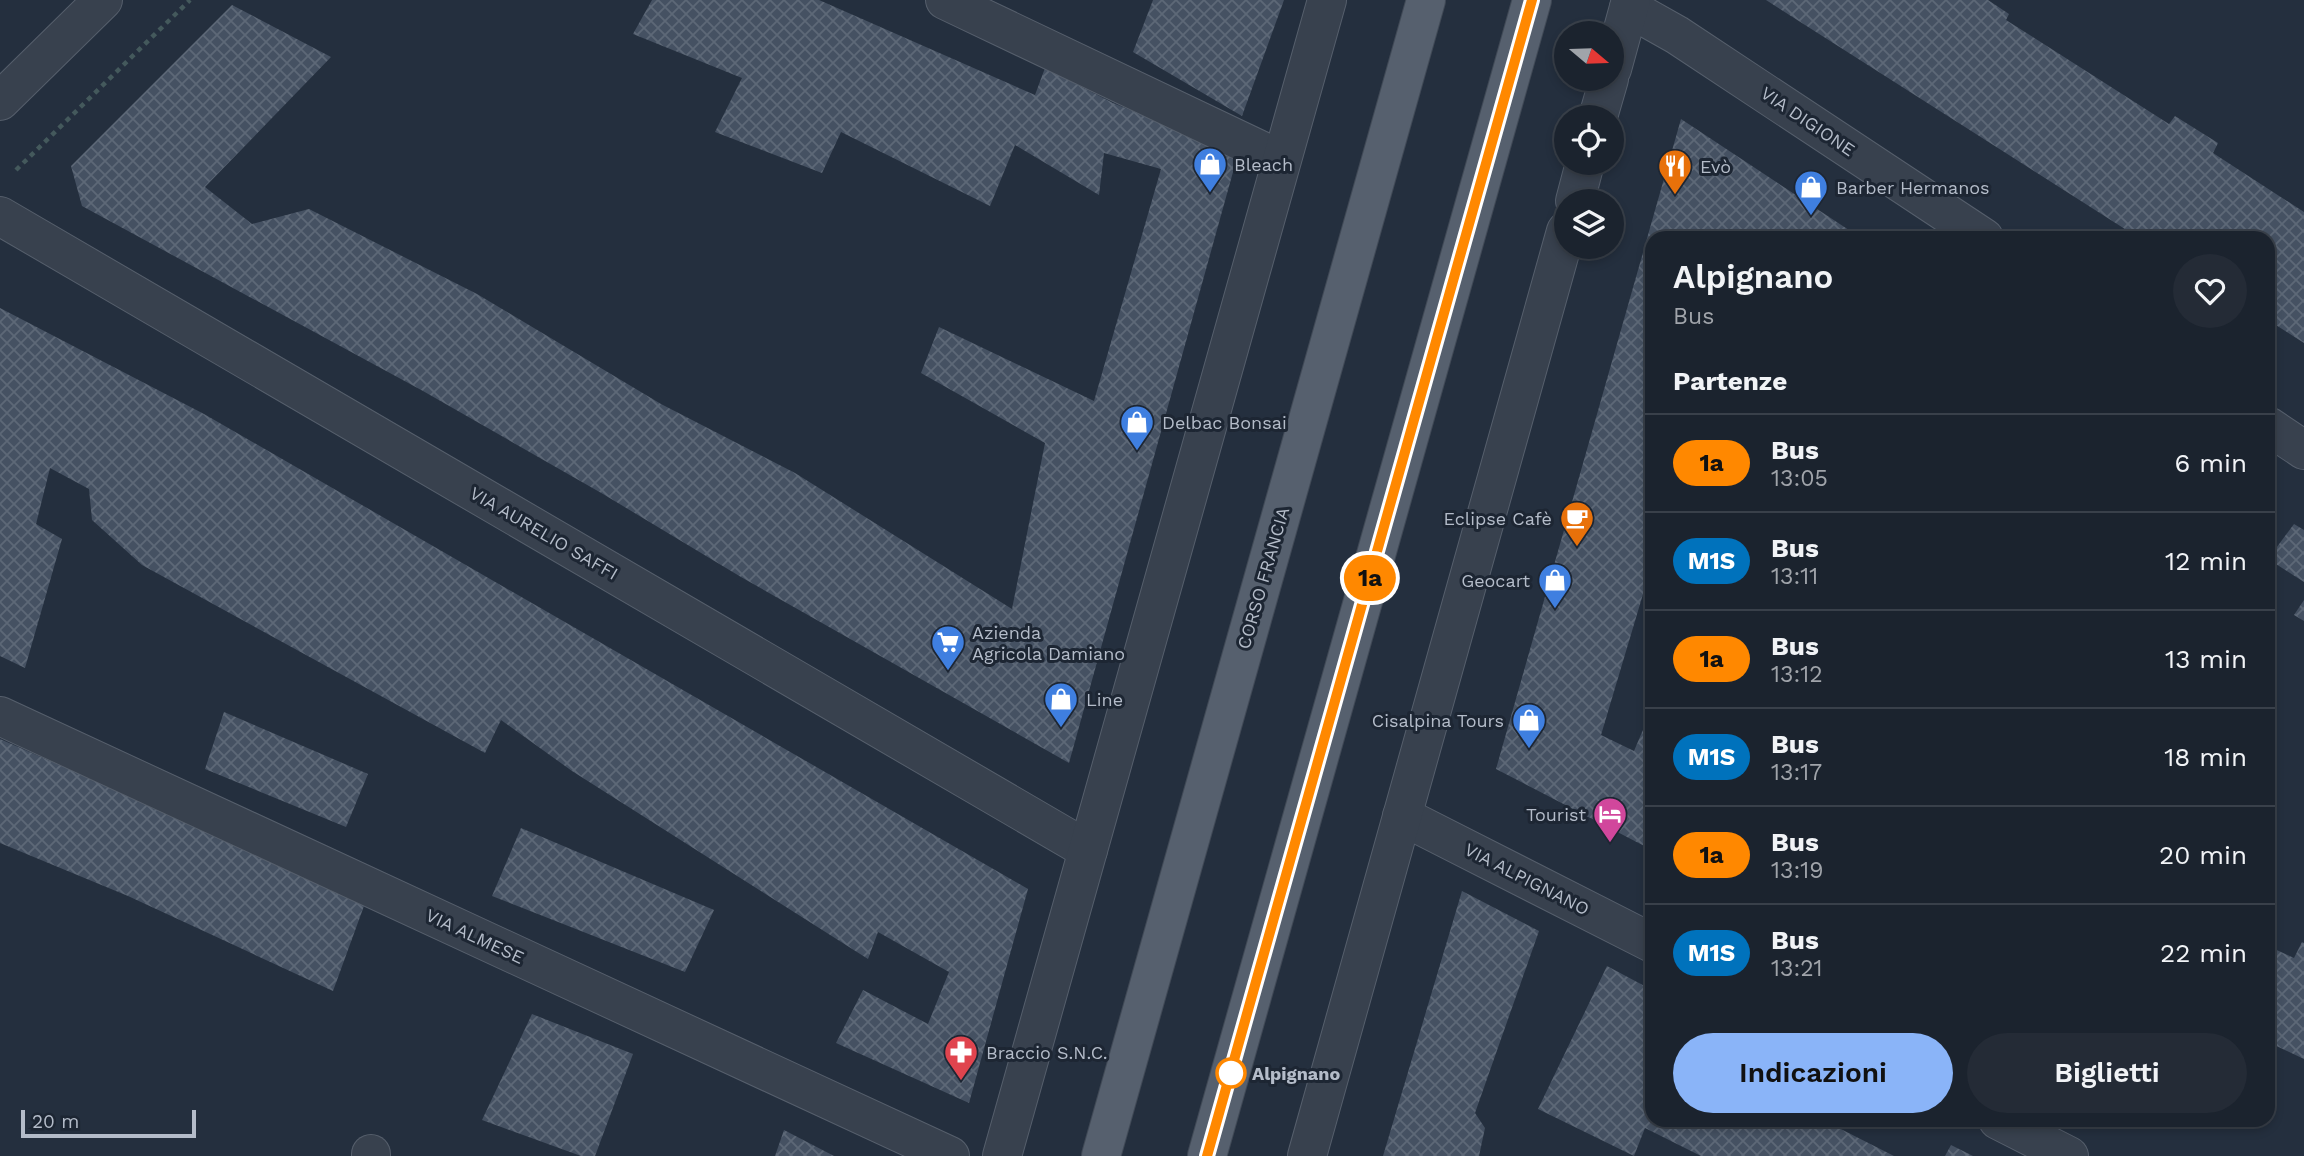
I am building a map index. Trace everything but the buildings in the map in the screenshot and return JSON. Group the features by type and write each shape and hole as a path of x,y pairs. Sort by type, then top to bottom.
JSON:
{"main road":[{"name":"CORSO FRANCIA","path":"1101,1156 1426,0"},
{"path":"1207,1156 1532,0"}],"street":[{"path":"0,101 103,0"},
{"path":"945,0 1281,160"},
{"path":"1002,1156 1326,0"},
{"path":"1624,26 1630,4"},
{"name":"VIA DIGIONE","path":"1630,4 1973,231"},
{"name":"VIA AURELIO SAFFI","path":"4,226 1088,850"},
{"path":"1307,1156 1558,259"},
{"path":"2275,431 2304,450"},
{"name":"VIA ALMESE","path":"0,716 950,1156"},
{"name":"VIA ALPIGNANO","path":"1402,816 1645,939"},
{"path":"2012,1127 2069,1156"}],"path":[{"path":"10,176 190,0"}],"bus line":[{"name":"1a","path":"1207,1156 1532,0"}],"place":[{"name":"Bleach","path":"1210,194"},
{"name":"Evò","path":"1675,196"},
{"name":"Barber Hermanos","path":"1811,217"},
{"name":"Delbac Bonsai","path":"1137,452"},
{"name":"Eclipse Cafè","path":"1577,548"},
{"name":"Geocart","path":"1555,610"},
{"name":"Azienda Agricola Damiano","path":"948,672"},
{"name":"Line","path":"1061,729"},
{"name":"Cisalpina Tours","path":"1529,750"},
{"name":"Tourist","path":"1610,844"},
{"name":"Alpignano","path":"1231,1073"},
{"name":"Braccio S.N.C.","path":"961,1082"}]}
